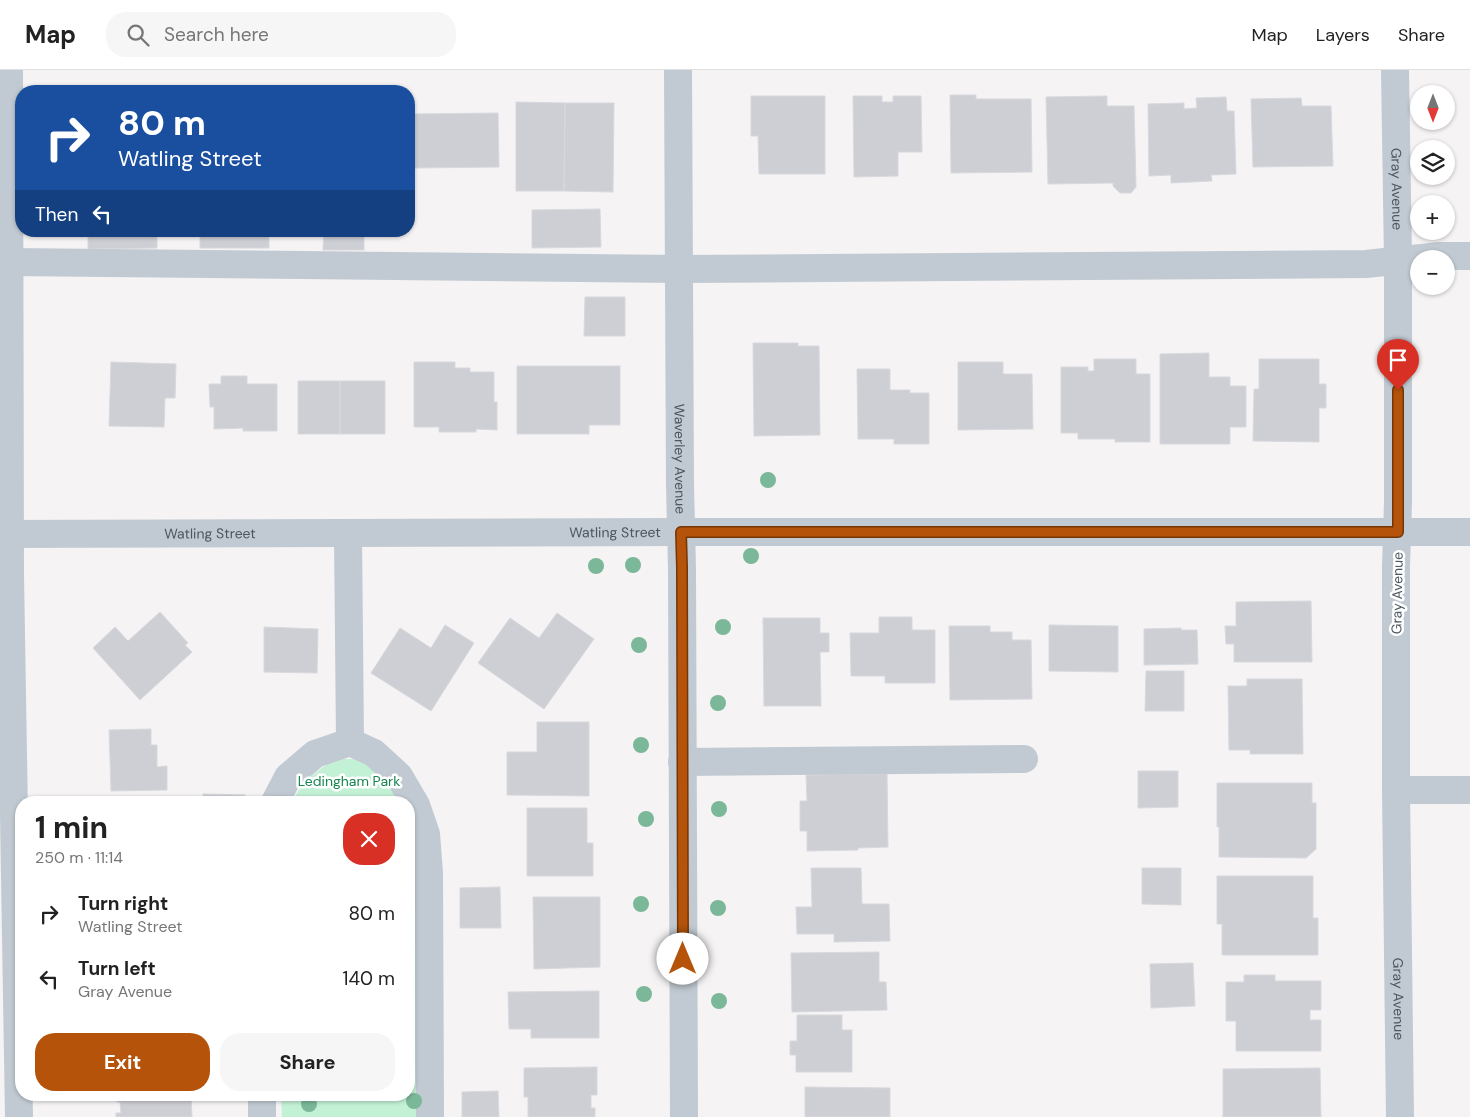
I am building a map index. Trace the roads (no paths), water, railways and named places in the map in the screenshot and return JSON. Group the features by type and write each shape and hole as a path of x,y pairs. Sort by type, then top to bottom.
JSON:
{"street":[{"path":"9,70 5,534 15,950"},
{"name":"Waverley Avenue","path":"678,70 684,1117"},
{"name":"Gray Avenue","path":"1395,70 1398,260 1396,790 1400,1117"},
{"path":"6,274 1366,264 1440,256 1470,256"},
{"name":"Watling Street","path":"5,534 1470,532"},
{"path":"348,533 350,742"},
{"path":"278,796 288,777 315,754 350,742 374,753 399,776 411,796"},
{"path":"682,762 1024,759"},
{"path":"1396,790 1470,790"},
{"path":"415,803 426,834 429,874 430,1117"},
{"path":"19,1101 19,1117"},
{"path":"262,1101 262,1117"}],"park label":[{"name":"Ledingham Park","path":"349,781"}]}
